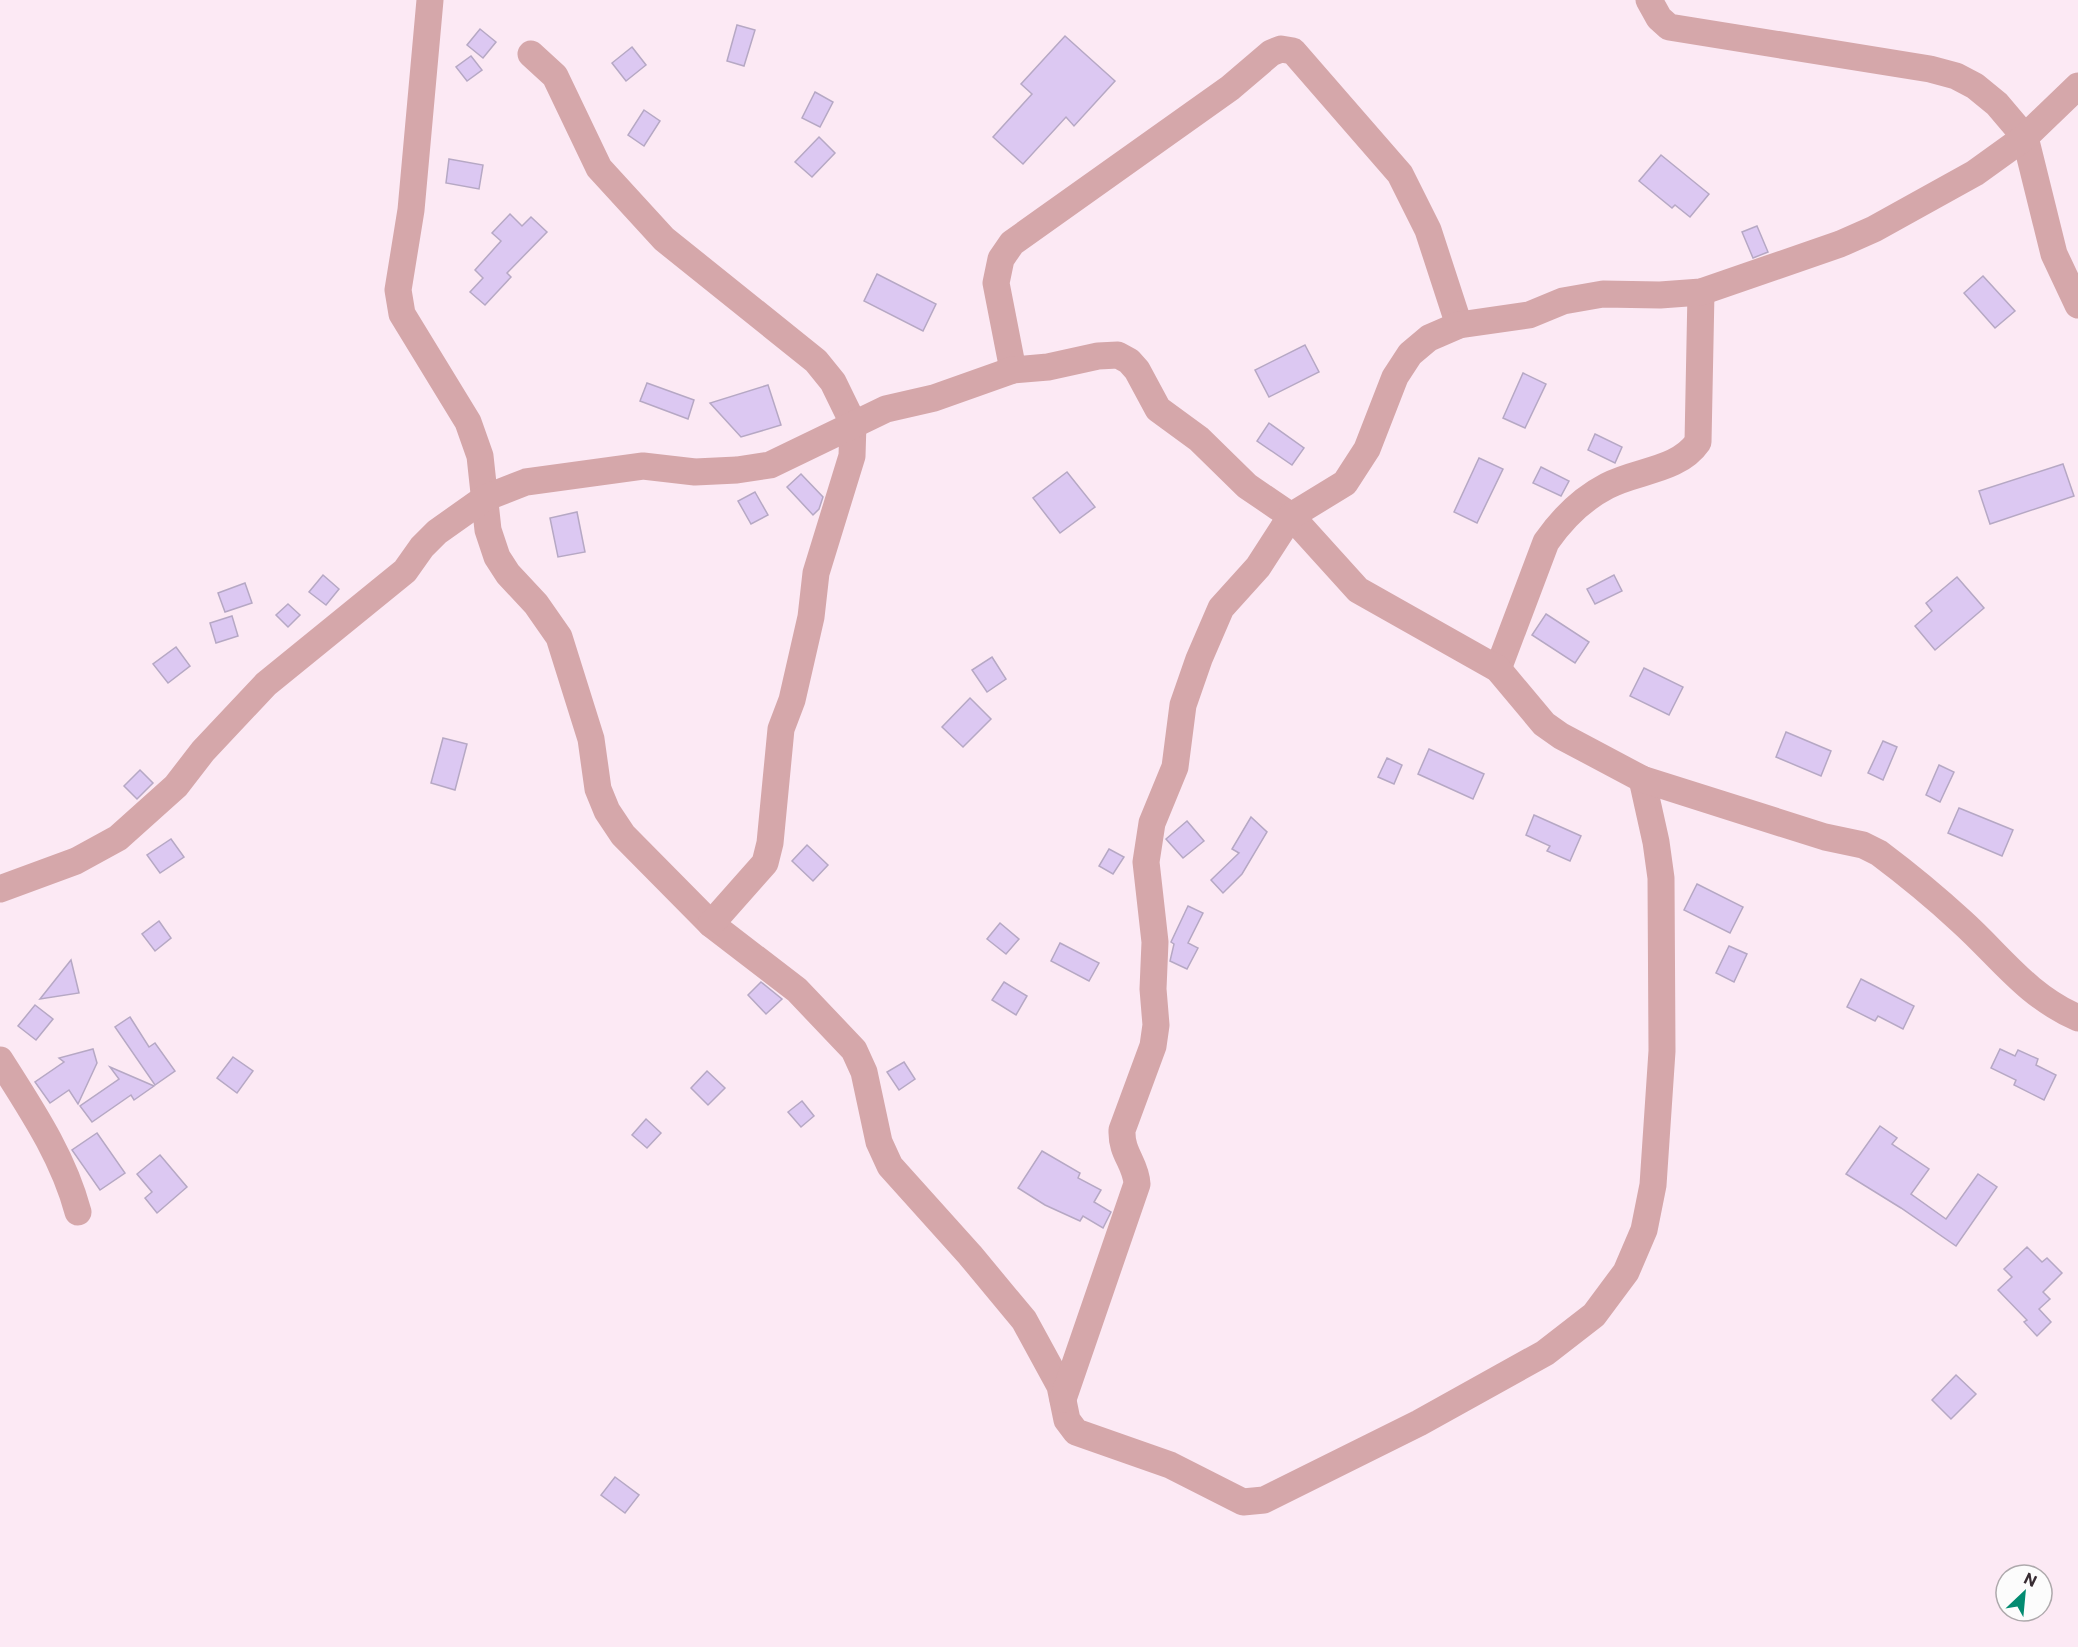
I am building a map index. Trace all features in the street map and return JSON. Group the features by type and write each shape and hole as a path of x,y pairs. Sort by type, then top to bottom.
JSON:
{"street":[{"path":"430,0 411,210 398,290 402,314 468,422 480,456 488,530 497,557 508,574 537,604 559,637 591,739 598,789 607,811 623,835 711,924 797,990 854,1050 864,1072 879,1142 890,1166 970,1255 1024,1320 1060,1386 1067,1420 1076,1432 1170,1465 1230,1496 1253,1502 1272,1497 1419,1423 1545,1353 1594,1315 1614,1291 1633,1257 1644,1230 1653,1185 1662,1051 1660,878 1656,842 1642,779"},
{"path":"1649,0 1659,18 1669,27 1956,76 1975,86 1997,104 2025,137 2054,254 2078,305"},
{"path":"1013,370 996,283 1000,259 1012,243 1230,88 1271,53 1281,49 1293,51 1312,70 1400,174 1428,230 1459,325"},
{"path":"531,54 555,76 599,168 664,239 816,362 833,382 853,423 852,456 816,573 811,617 794,692 781,729 770,843 765,863 711,924"},
{"path":"1063,1399 1137,1184 1137,1174 1125,1155 1122,1130 1153,1046 1156,1025 1153,989 1155,942 1146,862 1152,823 1175,767 1183,705 1221,608 1258,567 1291,516 1345,483 1367,449 1395,377 1410,354 1429,338 1459,325 1529,315 1563,301 1603,294 1660,295 1701,292 1840,244 1874,229 1975,172 2025,137 2078,86"},
{"path":"1497,669 1546,542 1557,526 1587,498 1609,485 1681,459 1698,442 1701,292"},
{"path":"0,890 75,861 118,838 176,786 203,751 278,673 405,572 422,547 438,532 485,498 526,482 644,466 695,472 737,470 770,465 886,409 934,398 1013,370 1048,367 1098,356 1118,355 1129,361 1137,370 1158,409 1199,439 1246,486 1291,516 1358,590 1497,669 1544,724 1642,779 1825,837 1863,845 1879,853 1963,922 2000,962 2031,989 2061,1011 2078,1018"},
{"path":"0,1060 58,1158 71,1185 78,1212"}],"building":[{"path":"737,25 755,30 744,66 727,61"},
{"path":"480,29 496,42 483,58 467,45"},
{"path":"1065,36 1115,81 1074,126 1066,117 1023,164 993,137 1032,94 1021,84"},
{"path":"632,47 646,65 626,81 612,63"},
{"path":"471,56 482,70 467,81 456,67"},
{"path":"815,92 833,102 820,127 802,118"},
{"path":"644,110 660,121 644,146 628,135"},
{"path":"819,137 835,153 812,177 795,162"},
{"path":"1661,155 1709,194 1690,217 1675,205 1672,208 1639,181"},
{"path":"449,159 483,165 479,189 446,183"},
{"path":"510,214 522,226 531,217 547,232 507,273 511,277 485,305 470,292 483,278 475,270 501,241 492,233"},
{"path":"1757,226 1768,252 1753,258 1742,232"},
{"path":"877,274 936,304 923,331 864,301"},
{"path":"1983,276 2015,311 1995,328 1964,293"},
{"path":"1305,345 1319,372 1269,397 1255,370"},
{"path":"1523,373 1546,384 1525,428 1503,418"},
{"path":"647,383 694,400 688,419 640,401"},
{"path":"768,385 781,425 741,437 710,403"},
{"path":"1269,423 1304,448 1292,465 1257,441"},
{"path":"1595,434 1622,447 1615,463 1588,450"},
{"path":"1479,458 1503,469 1477,523 1454,512"},
{"path":"2063,464 2074,496 1990,524 1979,491"},
{"path":"1541,467 1569,481 1561,496 1533,483"},
{"path":"1067,472 1095,507 1060,533 1033,498"},
{"path":"801,474 823,497 819,509 813,515 787,487"},
{"path":"755,492 768,515 751,524 738,501"},
{"path":"577,512 585,552 558,557 550,518"},
{"path":"323,575 339,589 326,605 309,592"},
{"path":"1614,575 1622,591 1595,604 1587,589"},
{"path":"1957,577 1984,608 1935,650 1915,626 1932,611 1926,603"},
{"path":"245,583 252,603 225,612 218,593"},
{"path":"288,604 300,615 288,627 276,615"},
{"path":"1546,614 1589,642 1575,663 1532,635"},
{"path":"232,616 238,636 216,643 210,623"},
{"path":"176,647 190,666 168,683 153,664"},
{"path":"992,657 1006,679 987,692 972,670"},
{"path":"1644,668 1683,687 1669,715 1630,696"},
{"path":"970,698 991,719 963,747 942,727"},
{"path":"1786,732 1831,751 1821,776 1776,757"},
{"path":"443,738 467,744 455,790 431,783"},
{"path":"1883,741 1897,747 1883,780 1868,773"},
{"path":"1429,749 1484,774 1473,799 1418,774"},
{"path":"1387,758 1402,765 1394,784 1378,777"},
{"path":"1939,765 1954,772 1940,802 1926,795"},
{"path":"140,770 153,783 137,799 124,786"},
{"path":"1959,808 2013,830 2002,856 1948,833"},
{"path":"1534,815 1581,836 1570,861 1547,851 1550,846 1526,835"},
{"path":"1251,817 1267,832 1242,874 1223,893 1211,880 1239,853 1232,849"},
{"path":"1187,821 1204,841 1183,858 1166,839"},
{"path":"171,839 184,857 160,873 147,855"},
{"path":"807,845 828,865 813,881 792,861"},
{"path":"1109,849 1124,857 1113,874 1099,866"},
{"path":"1697,884 1743,907 1730,933 1684,910"},
{"path":"1188,906 1203,913 1188,943 1198,948 1187,969 1170,961 1174,944 1171,942"},
{"path":"159,921 171,938 155,951 142,934"},
{"path":"1000,923 1019,939 1006,954 987,939"},
{"path":"1060,943 1099,963 1089,981 1051,961"},
{"path":"1729,946 1747,954 1734,982 1716,973"},
{"path":"71,960 79,993 40,999"},
{"path":"1861,979 1914,1006 1903,1029 1878,1016 1875,1021 1847,1007"},
{"path":"761,982 782,999 766,1014 748,995"},
{"path":"1004,982 1027,996 1016,1015 992,1000"},
{"path":"35,1005 53,1019 36,1040 18,1026"},
{"path":"130,1017 149,1047 155,1043 175,1071 155,1085 115,1027"},
{"path":"93,1049 97,1063 78,1104 69,1090 50,1103 35,1082 64,1062 59,1058"},
{"path":"2000,1049 2015,1056 2018,1050 2038,1059 2036,1065 2056,1075 2044,1100 2014,1085 2016,1080 1991,1068"},
{"path":"233,1057 253,1071 237,1093 217,1078"},
{"path":"904,1062 915,1079 899,1090 887,1072"},
{"path":"110,1067 154,1086 134,1100 131,1095 92,1122 80,1106 119,1079"},
{"path":"707,1071 725,1088 708,1105 691,1088"},
{"path":"802,1101 814,1116 801,1127 788,1112"},
{"path":"646,1119 661,1133 647,1148 632,1135"},
{"path":"1880,1126 1897,1138 1892,1144 1929,1169 1911,1194 1946,1219 1978,1174 1997,1187 1956,1246 1846,1174"},
{"path":"97,1133 125,1173 100,1190 72,1150"},
{"path":"1042,1151 1080,1173 1078,1178 1101,1190 1094,1202 1111,1212 1103,1228 1083,1216 1080,1221 1045,1205 1018,1188"},
{"path":"160,1155 187,1187 157,1213 145,1198 152,1192 137,1174"},
{"path":"2027,1247 2042,1262 2047,1258 2062,1273 2043,1292 2050,1299 2039,1309 2051,1322 2037,1336 2024,1322 2027,1320 1998,1290 2012,1277 2004,1269"},
{"path":"1956,1375 1976,1394 1951,1419 1932,1400"},
{"path":"615,1477 639,1495 625,1513 601,1495"}]}
